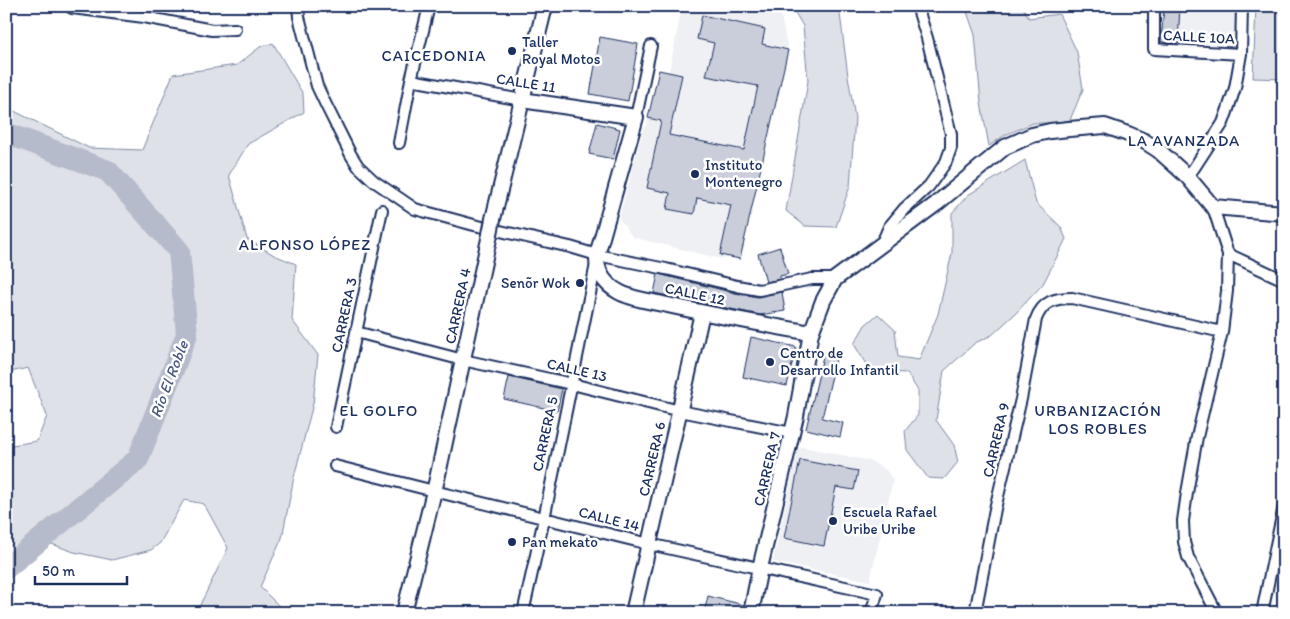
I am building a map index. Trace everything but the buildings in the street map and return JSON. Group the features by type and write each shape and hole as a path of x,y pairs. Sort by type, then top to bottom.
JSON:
{"main road":[{"name":"CARRERA 4","path":"404,613 434,491 493,219 545,6"},
{"name":"CALLE 11","path":"522,100 636,117"},
{"name":"CARRERA 5","path":"597,258 636,117"},
{"path":"835,279 936,204 1005,146 1032,136 1069,129 1105,126 1144,141 1158,150 1187,176 1213,207 1284,213"},
{"name":"CALLE 12","path":"597,258 599,271 606,282 620,293 702,313 811,333"},
{"name":"CARRERA 7","path":"751,613 796,416 811,333 822,301 835,279"},
{"name":"CARRERA 6","path":"633,613 702,313"}],"street":[{"path":"70,6 72,8 144,16 212,30 235,29"},
{"path":"298,6 299,17 317,86 351,155 358,166 374,180 415,209 570,247 597,258 666,269 759,290 812,280 835,279"},
{"path":"399,143 411,80 430,6"},
{"path":"880,245 889,227 904,209 929,186 946,162 951,148 951,134 927,38 916,6"},
{"name":"CALLE 10A","path":"1154,6 1154,49 1241,54"},
{"path":"1187,176 1223,123 1228,112 1235,88 1241,54 1242,6"},
{"name":"CARRERA 5","path":"636,117 652,46"},
{"name":"CALLE 11","path":"411,80 522,100"},
{"path":"1213,207 1228,254 1227,291 1222,332 1198,437 1183,521 1184,542 1188,557 1217,613"},
{"name":"CARRERA 3","path":"336,427 382,210"},
{"path":"1228,254 1284,280"},
{"name":"CARRERA 5","path":"523,613 597,258"},
{"name":"CARRERA 9","path":"975,613 995,509 1021,399 1036,319 1040,311 1057,298 1072,298 1222,332"},
{"name":"CALLE 13","path":"356,332 463,360 572,384 680,411 792,433"},
{"name":"CALLE 14","path":"334,466 649,544 877,594 871,613"},
{"path":"1262,613 1279,553 1284,506"}],"shaded area":[{"name":"Instituto Montenegro","path":"688,6 779,6 788,50 740,259 717,258 632,237 619,218 643,130 647,125 659,70 669,72 681,12"},
{"path":"791,6 839,6 855,118 850,186 836,227 805,226 786,211 808,81 803,26"},
{"path":"965,6 1022,6 1029,18 1059,14 1077,52 1083,89 1070,120 1054,123 1033,123 1005,135 989,146 981,103 975,35"},
{"path":"1164,6 1236,6 1235,44 1161,42"},
{"path":"1256,6 1284,6 1284,79 1253,78"},
{"path":"273,43 303,94 304,112 248,144 229,175 247,239 274,255 296,264 292,320 318,355 313,404 294,477 282,538 260,587 286,613 196,613 228,548 204,504 184,500 160,543 151,550 112,560 74,552 32,537 6,557 6,446 37,441 47,416 28,368 6,373 6,107 89,148 142,150 173,74 237,65 260,47"},
{"path":"1025,160 1036,203 1061,227 1066,239 1043,284 992,335 975,343 944,371 936,420 954,445 958,462 944,479 928,478 907,450 905,431 918,415 918,391 907,373 886,372 867,366 854,344 865,325 878,314 895,330 898,357 919,360 938,314 952,253 952,213 968,195"},
{"name":"Escuela Rafael Uribe Uribe","path":"803,447 871,461 886,470 893,480 870,581 773,562 798,449"}],"waterway":[{"name":"Río El Roble","path":"6,133 108,171 179,251 187,334 138,459 6,568"}],"place":[{"name":"Taller Royal Motos","path":"512,51"},
{"name":"Instituto Montenegro","path":"695,174"},
{"name":"Senõr Wok","path":"580,283"},
{"name":"Centro de Desarrollo Infantil","path":"770,362"},
{"name":"Escuela Rafael Uribe Uribe","path":"833,521"},
{"name":"Pan mekato","path":"512,542"}],"district":[{"name":"CAICEDONIA","path":"434,55"},
{"name":"LA AVANZADA","path":"1184,140"},
{"name":"ALFONSO LÓPEZ","path":"305,244"},
{"name":"EL GOLFO","path":"379,410"},
{"name":"URBANIZACIÓN LOS ROBLES","path":"1098,419"}]}
